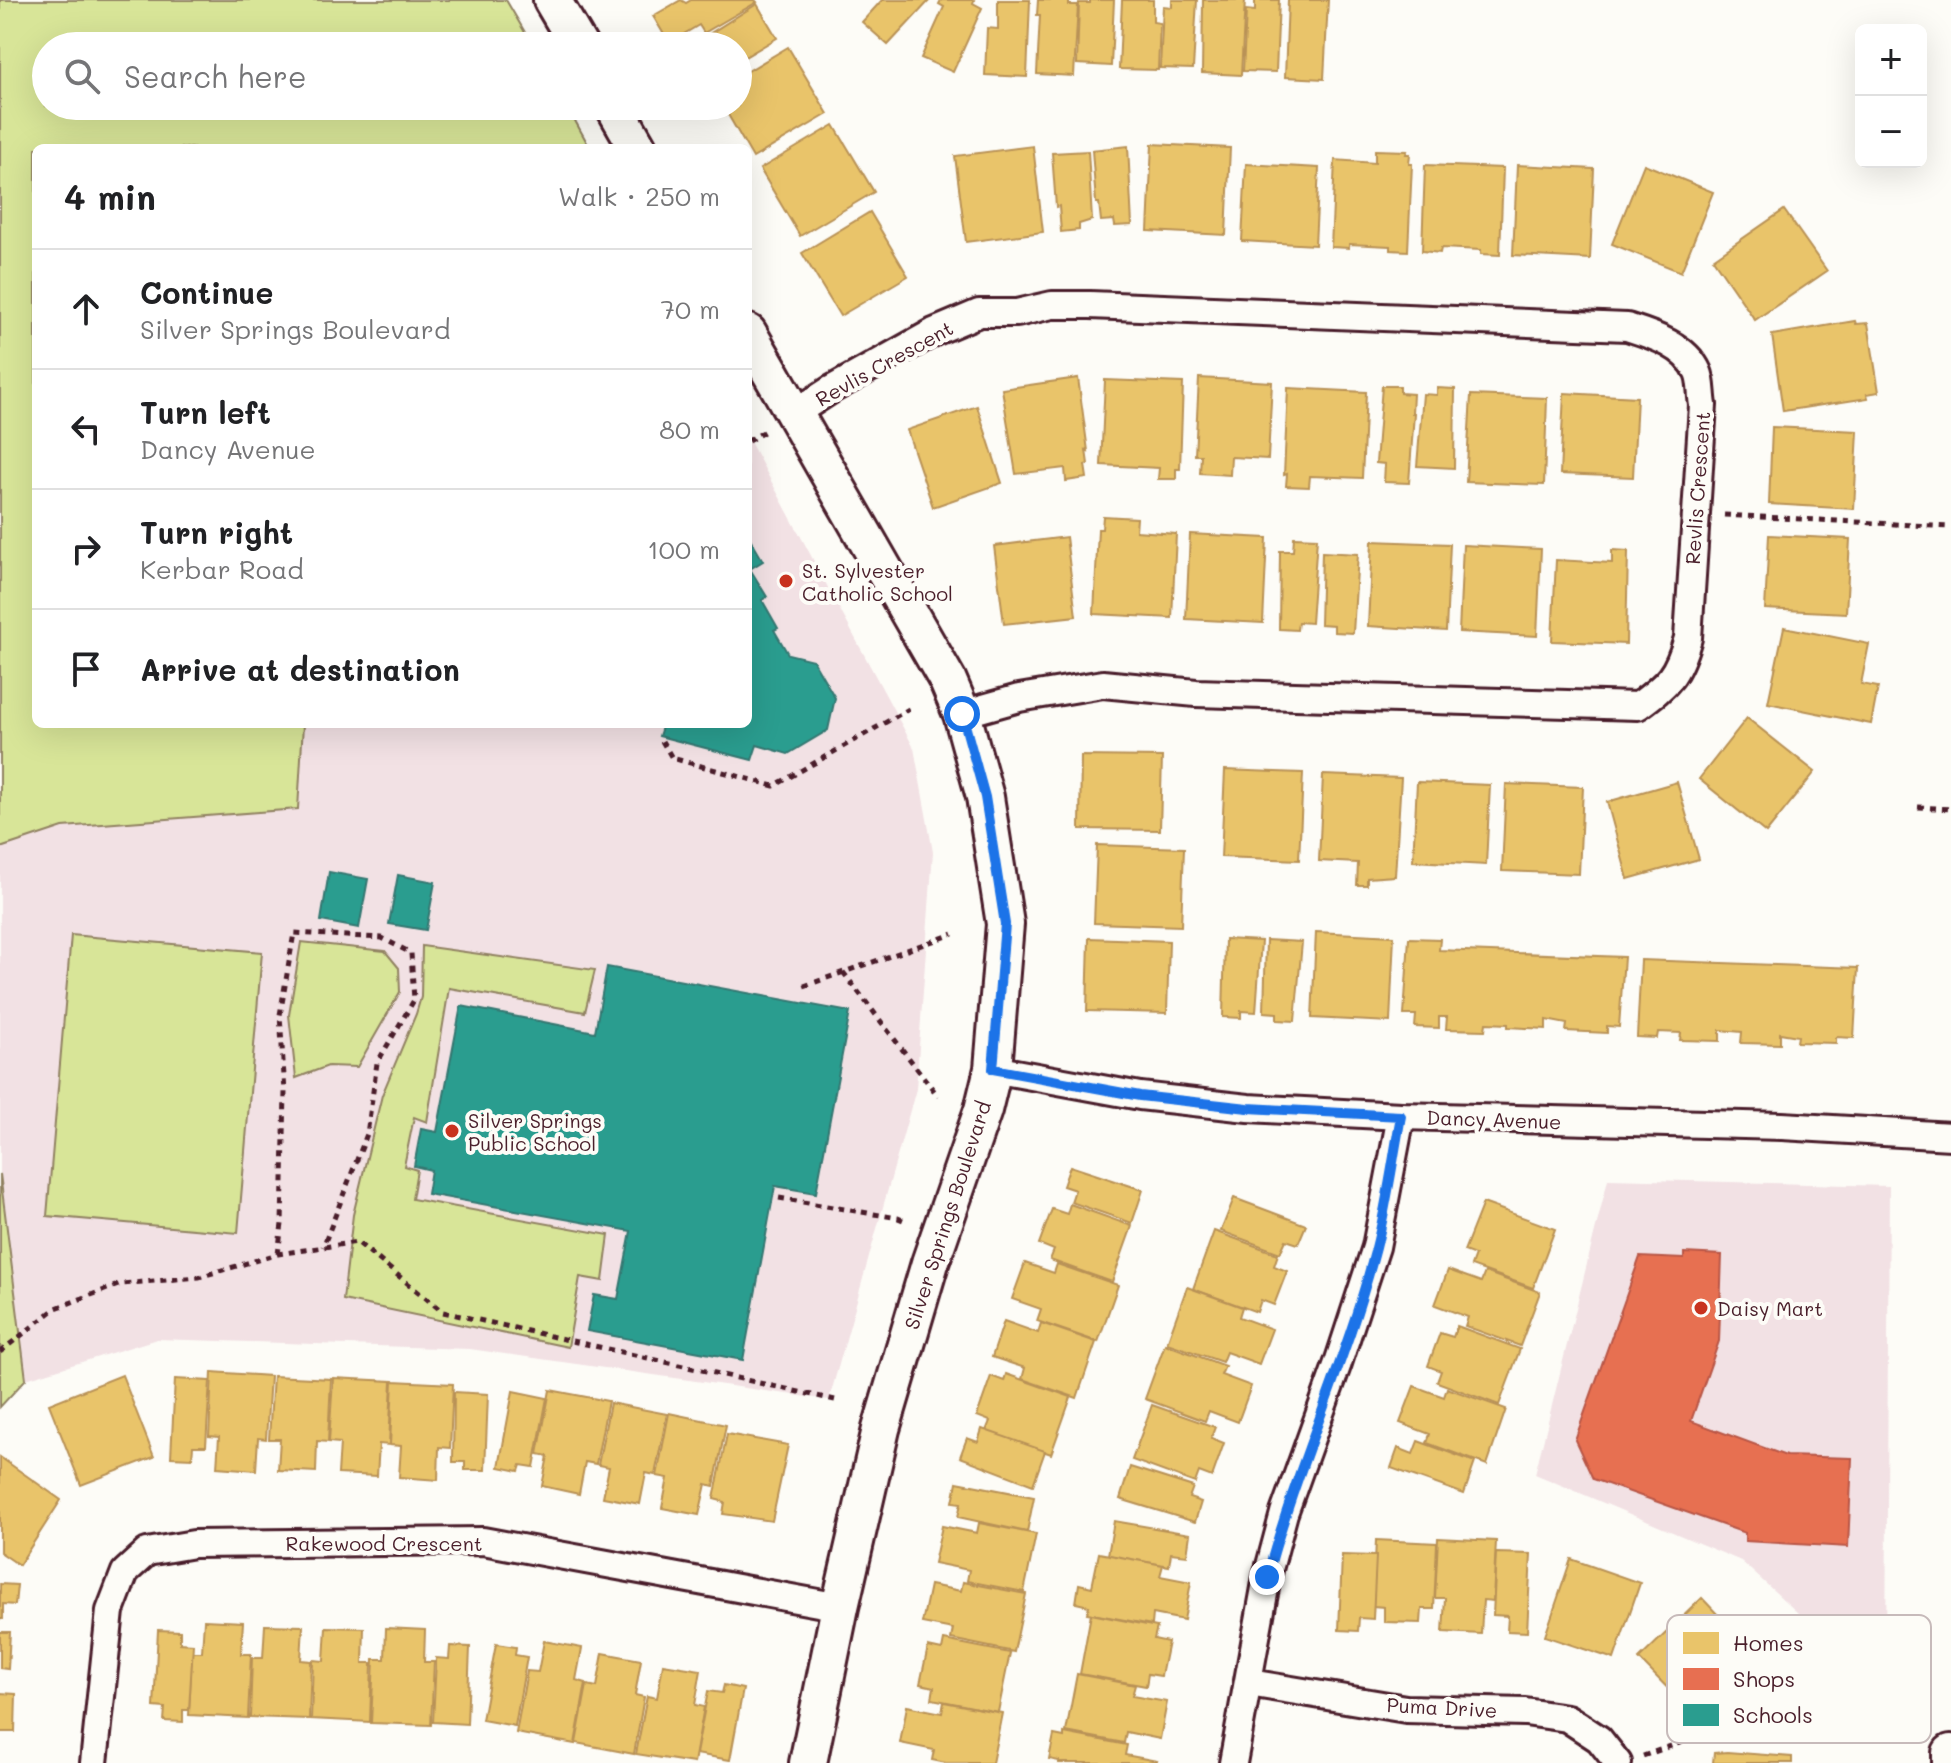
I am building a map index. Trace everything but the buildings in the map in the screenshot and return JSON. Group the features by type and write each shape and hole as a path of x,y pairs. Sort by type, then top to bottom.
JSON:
{"street":[{"path":"552,0 571,32"},
{"path":"622,120 636,144"},
{"name":"Revlis Crescent","path":"784,419 934,332 979,313 1017,313 1052,305 1627,327 1665,340 1684,354 1698,372 1703,405 1688,638 1679,668 1661,688 1638,706 1196,693 1103,684 1019,698 962,714"},
{"name":"Silver Springs Boulevard","path":"752,343 784,419 948,681 962,714 985,797 1005,924 993,1069 983,1110 939,1235 881,1429 808,1763"},
{"name":"Dancy Avenue","path":"993,1069 1155,1097 1248,1108 1401,1116 1782,1126 1951,1136"},
{"path":"1233,1763 1267,1577 1284,1513 1376,1247 1401,1116"},
{"name":"Rakewood Crescent","path":"94,1763 110,1611 125,1572 147,1552 194,1544 483,1541 840,1607"},
{"name":"Puma Drive","path":"1249,1683 1406,1709 1525,1712 1567,1718 1626,1761"},
{"path":"1951,1753 1951,1763"}],"path":[{"path":"752,439 784,419"},
{"path":"1695,514 1951,527"},
{"path":"662,741 672,758 774,786 909,709"},
{"path":"1918,807 1951,809"},
{"path":"278,1254 282,1224 285,1092 280,1015 294,933 382,938 411,953 414,1000 377,1063 367,1134 323,1248"},
{"path":"804,986 953,934"},
{"path":"843,972 938,1096"},
{"path":"779,1198 898,1218 939,1235"},
{"path":"0,1352 56,1308 121,1284 199,1277 278,1254 357,1242 443,1312 835,1400"},
{"path":"1626,1761 1677,1743"}],"shaded area":[{"name":"Silver Springs Public School","path":"752,445 914,748 933,852 916,1089 829,1400 470,1349 157,1339 26,1379 0,1174 0,848 63,827 298,809 303,728 752,728"},
{"path":"1608,1179 1889,1186 1886,1615 1800,1615 1741,1561 1535,1474"}],"green space":[{"path":"0,0 506,0 525,32 32,32 32,120 575,120 588,144 32,144 32,728 303,728 298,809 63,827 0,848"},
{"path":"71,935 262,952 238,1233 47,1216"},
{"path":"301,942 385,951 399,968 400,992 357,1067 328,1066 296,1078 289,1015"},
{"path":"422,946 595,970 585,1012 449,988 427,1122 414,1117 404,1166 417,1170 412,1199 609,1235 603,1281 580,1277 568,1347 343,1300 353,1215 382,1095 421,997"},
{"path":"0,1174 26,1379 0,1407"}],"place":[{"name":"St. Sylvester Catholic School","path":"786,581"},
{"name":"Silver Springs Public School","path":"452,1131"},
{"name":"Daisy Mart","path":"1701,1308"}],"route":[{"path":"962,714 985,797 1005,924 993,1069 1140,1096 1248,1108 1401,1116 1376,1247 1284,1513 1267,1577"}]}
